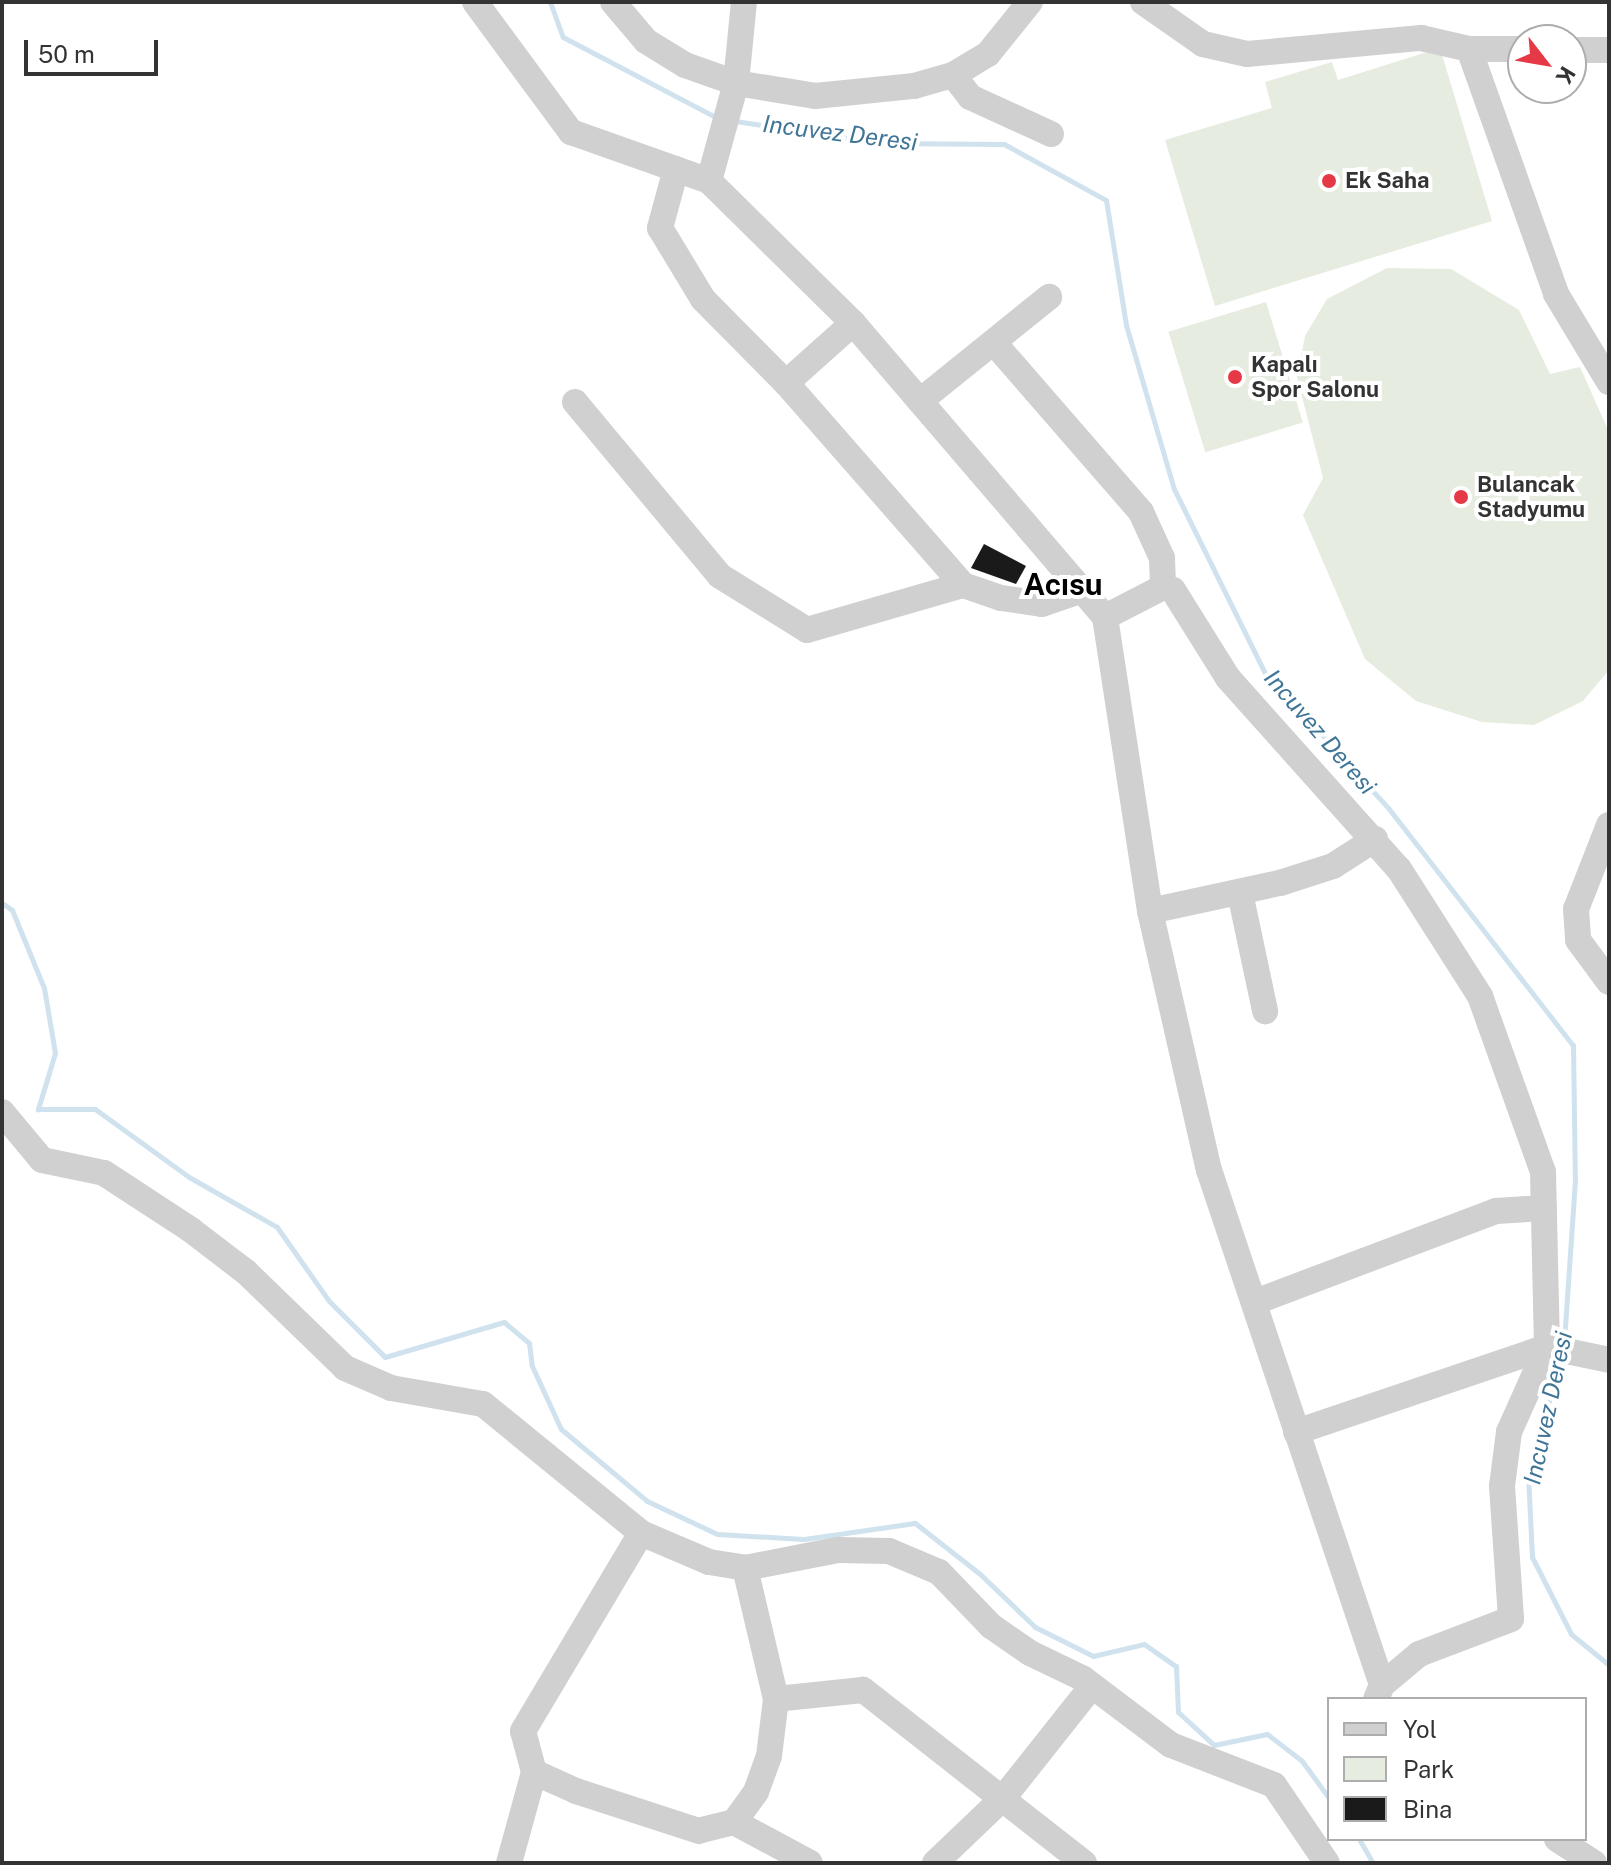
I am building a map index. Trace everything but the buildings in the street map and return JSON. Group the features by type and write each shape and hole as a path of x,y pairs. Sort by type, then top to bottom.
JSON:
{"street":[{"path":"475,2 571,132 709,181 853,323 1105,617 1150,911 1209,1170 1255,1302 1379,1692 1419,1654 1511,1619 1502,1486 1509,1432 1547,1347 1543,1172 1480,996 1430,913 1375,839 1228,678 1187,607 1163,587 1162,558 1141,512 995,344"},
{"path":"613,2 646,41 685,65 736,83 815,96 914,86 953,75 988,54 1015,7"},
{"path":"709,181 736,83 744,2"},
{"path":"1143,2 1203,44 1247,54 1421,38 1469,49 1507,49"},
{"path":"1469,49 1556,294 1609,382"},
{"path":"1587,50 1609,50"},
{"path":"953,75 970,97 1051,134"},
{"path":"676,169 660,228 703,299 786,383 963,585 1001,598 1042,604 1083,590"},
{"path":"920,401 995,344 1049,297"},
{"path":"786,383 853,323"},
{"path":"575,402 720,576 807,630 877,613 963,585"},
{"path":"1105,617 1163,587"},
{"path":"1609,825 1576,909 1578,940 1609,982"},
{"path":"1150,911 1240,893 1333,866 1375,839"},
{"path":"1240,893 1265,1011"},
{"path":"2,1112 42,1160 104,1173 191,1230 246,1272 345,1368 391,1388 483,1404 641,1533 709,1562 745,1568 838,1550 889,1551 939,1572 991,1626 1092,1686 1171,1745 1274,1785 1324,1845"},
{"path":"1255,1302 1496,1211 1544,1208"},
{"path":"1296,1432 1547,1347 1604,1359"},
{"path":"509,1863 534,1772 523,1731 641,1533"},
{"path":"534,1772 699,1831 734,1822 756,1792 769,1756 776,1699 745,1568"},
{"path":"935,1863 1004,1797 1092,1686"},
{"path":"776,1699 863,1690 1004,1797 1084,1863"},
{"path":"734,1822 810,1863"},
{"path":"1560,1841 1594,1863"},
{"path":"1600,1863 1609,1846"}],"green space":[{"name":"Ek Saha","path":"1440,48 1492,221 1215,306 1165,140 1272,108 1265,82 1332,62 1338,80"},
{"name":"Bulancak Stadyumu","path":"1387,268 1451,269 1519,310 1550,374 1580,367 1609,432 1609,670 1583,701 1534,725 1482,722 1416,701 1365,659 1303,515 1323,478 1297,377 1305,336 1327,299"},
{"name":"Kapalı Spor Salonu","path":"1266,302 1303,422 1205,452 1168,332"}],"waterway":[{"name":"Incuvez Deresi","path":"550,2 563,37 717,118"},
{"name":"Incuvez Deresi","path":"735,121 881,143 1004,144 1106,200 1126,325 1174,489 1265,673 1389,809 1573,1045 1575,1180 1564,1341"},
{"path":"2,903 12,910 44,988 55,1053 38,1109 95,1109 189,1177 277,1227 329,1301 385,1357 504,1322 529,1343 532,1366 561,1429 647,1501 717,1534 804,1539 915,1523 980,1574 1035,1627 1093,1656 1144,1644 1176,1666 1178,1712 1214,1745 1267,1734 1302,1761 1327,1795"},
{"name":"Incuvez Deresi","path":"1561,1359 1528,1475 1532,1557 1571,1634 1609,1665"},
{"path":"1360,1841 1373,1863"}],"place":[{"name":"Ek Saha","path":"1329,181"},
{"name":"Kapalı Spor Salonu","path":"1235,377"},
{"name":"Bulancak Stadyumu","path":"1461,497"}],"district":[{"name":"Acısu","path":"1063,584"}]}
